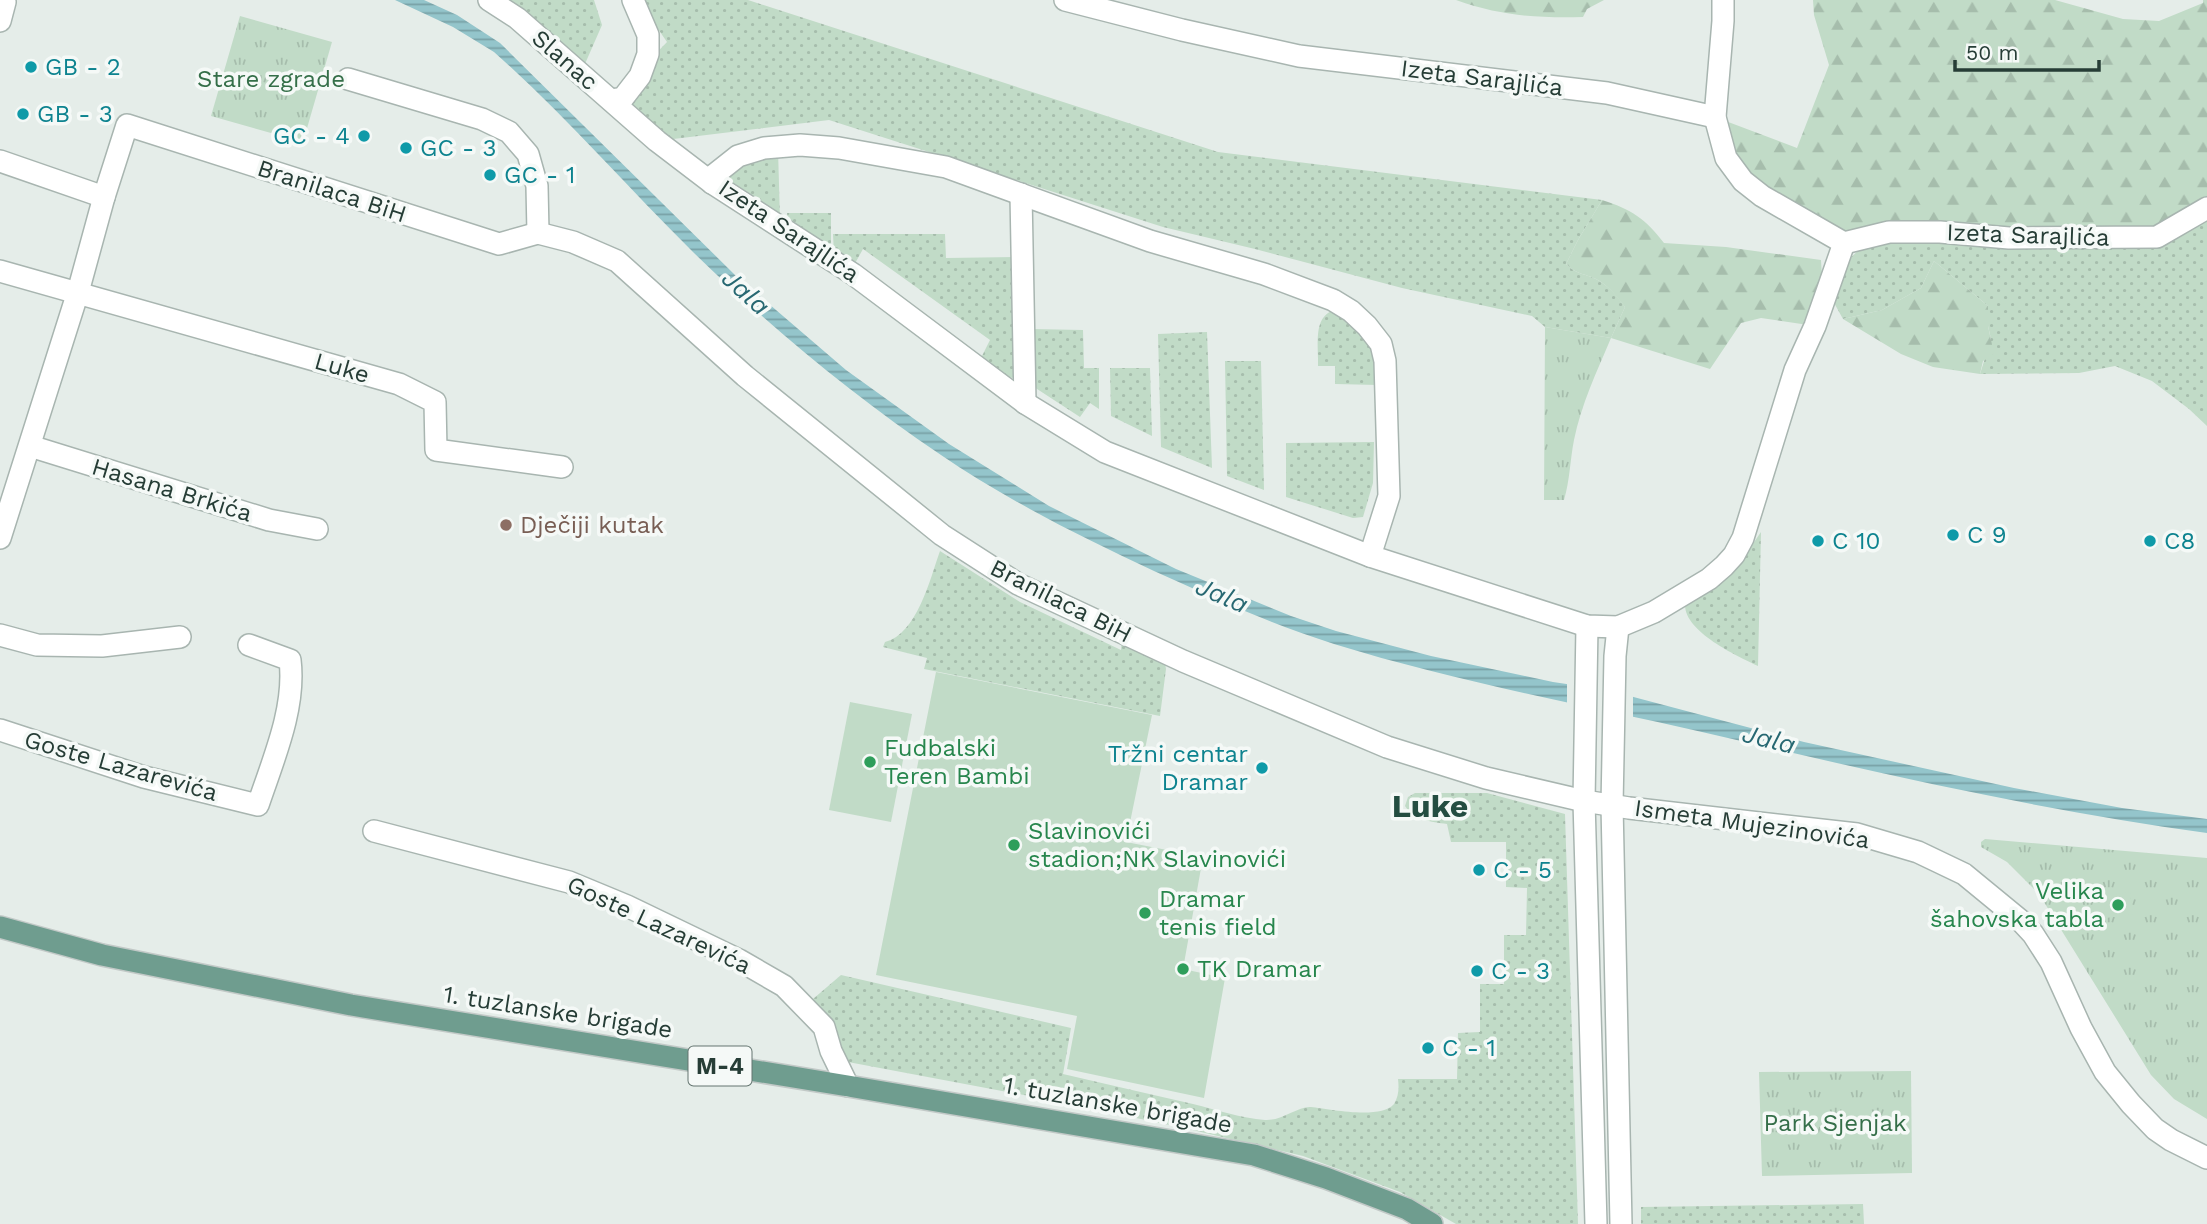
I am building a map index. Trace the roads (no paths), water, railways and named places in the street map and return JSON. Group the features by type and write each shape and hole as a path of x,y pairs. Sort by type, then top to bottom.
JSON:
{"main road":[{"name":"1. tuzlanske brigade","path":"0,927 102,955 351,1005 1254,1155 1326,1178 1407,1209 1432,1224"}],"street":[{"name":"Slanac","path":"489,0 517,18 611,100 623,98 640,76 648,54 648,35 634,0"},
{"name":"Izeta Sarajlića","path":"1065,0 1299,56 1607,93 1715,117"},
{"path":"1723,0 1715,117 1726,158 1743,181 1762,196 1844,243"},
{"path":"348,79 482,119 509,132 528,154 537,186 538,233"},
{"path":"611,100 657,141 712,184"},
{"name":"Branilaca BiH","path":"104,197 127,125 499,244 538,233 573,242 617,261 745,376 942,535 1018,584 1182,661 1387,747 1486,778 1612,805"},
{"name":"Izeta Sarajlića","path":"1370,556 1389,496 1385,361 1381,344 1360,318 1333,300 1287,282 1150,241 946,167 839,148 800,145 764,148 738,156 714,176 712,184 853,274 1025,403 1105,452 1370,556 1587,626 1618,627 1654,612 1709,579 1734,555 1747,526 1796,370 1844,243 1889,232 1940,232 2009,238 2157,237 2207,208"},
{"path":"0,161 104,197 78,292 0,538"},
{"path":"1021,194 1025,403"},
{"path":"0,271 78,292"},
{"name":"Luke","path":"78,292 398,384 435,402 436,450 562,467"},
{"name":"Hasana Brkića","path":"30,446 269,520 317,529"},
{"path":"1587,626 1584,801 1596,1224"},
{"name":"Ismeta Mujezinovića","path":"1618,627 1612,805 1621,1224"},
{"path":"0,635 37,645 102,646 180,637"},
{"name":"Goste Lazarevića","path":"0,730 144,777 258,805 282,730 292,676 290,660 249,645"},
{"name":"Ismeta Mujezinovića","path":"1612,805 1857,834 1918,852 1964,874 2033,934 2051,962 2081,1028 2105,1072 2132,1104 2155,1129 2207,1158"},
{"name":"Goste Lazarevića","path":"374,831 569,881 739,960 784,986 824,1027 831,1051 848,1086"}],"water":[{"name":"Jala","path":"395,0 424,0 457,15 500,43 735,275 846,370 949,444 1049,506 1176,569 1291,616 1431,656 1553,682 1607,690 1804,742 2014,788 2122,808 2207,819 2207,833 2080,813 1954,788 1425,669 1287,628 1154,571 1018,503 941,455 875,408 812,359 722,280 545,100 494,52 453,27"}],"place":[{"name":"GB - 2","path":"31,67"},
{"name":"GB - 3","path":"23,114"},
{"name":"GC - 4","path":"364,136"},
{"name":"GC - 3","path":"406,148"},
{"name":"GC - 1","path":"490,175"},
{"name":"Dječiji kutak","path":"506,525"},
{"name":"C 9","path":"1953,535"},
{"name":"C 10","path":"1818,541"},
{"name":"C8","path":"2150,541"},
{"name":"Fudbalski Teren Bambi","path":"870,762"},
{"name":"Tržni centar Dramar","path":"1262,768"},
{"name":"Slavinovići stadion;NK Slavinovići","path":"1014,845"},
{"name":"C - 5","path":"1479,870"},
{"name":"Velika šahovska tabla","path":"2118,905"},
{"name":"Dramar tenis field","path":"1145,913"},
{"name":"TK Dramar","path":"1183,969"},
{"name":"C - 3","path":"1477,971"},
{"name":"C - 1","path":"1428,1048"}],"district":[{"name":"Luke","path":"1430,806"}],"park label":[{"name":"Stare zgrade","path":"271,79"},
{"name":"Park Sjenjak","path":"1835,1123"}]}
